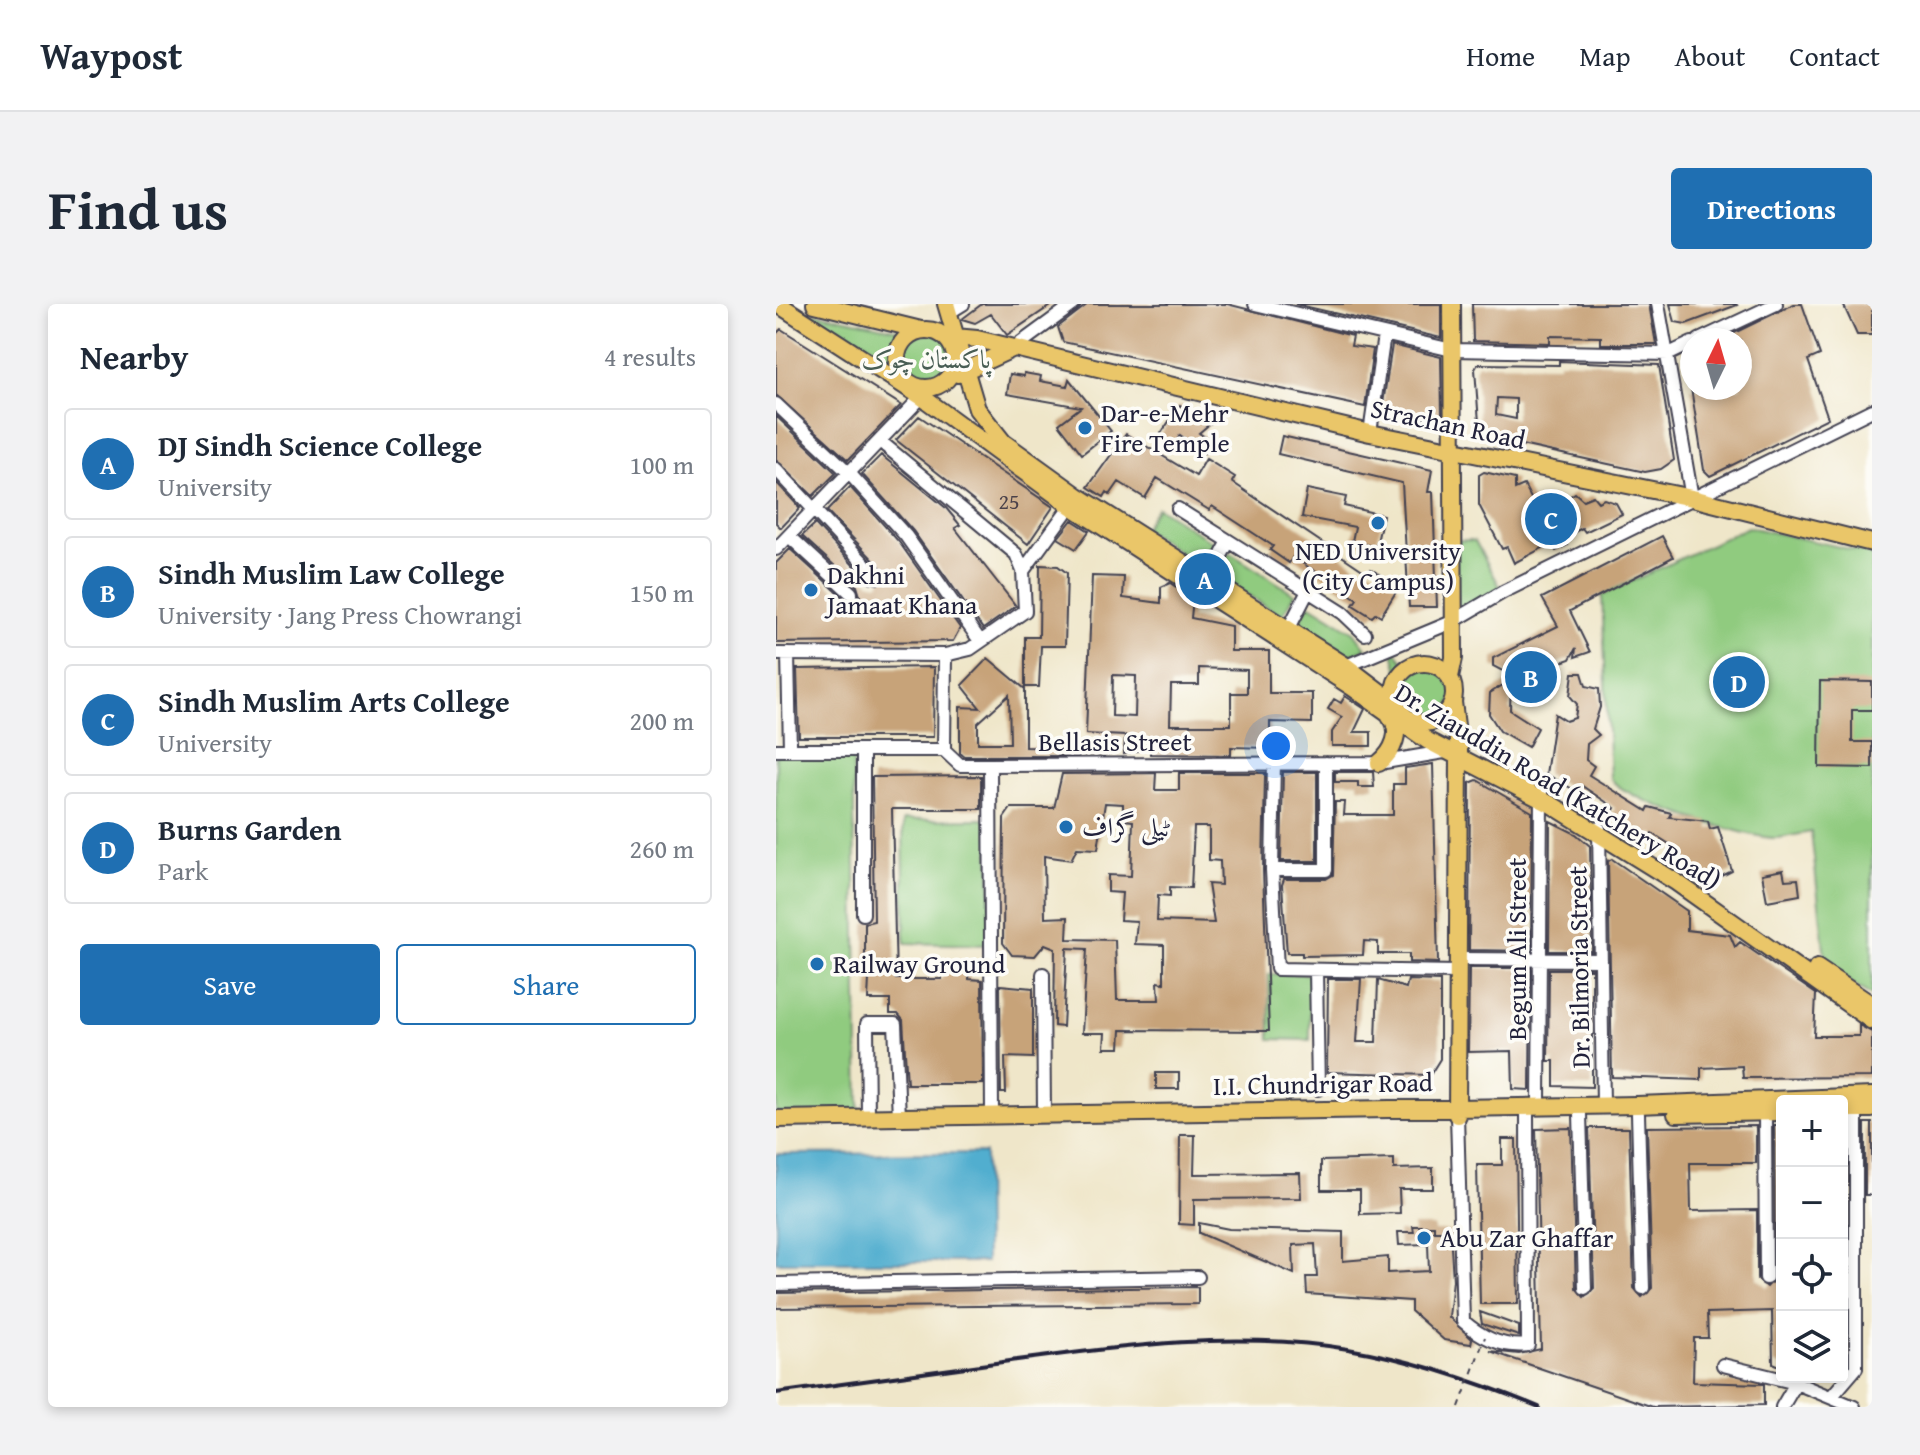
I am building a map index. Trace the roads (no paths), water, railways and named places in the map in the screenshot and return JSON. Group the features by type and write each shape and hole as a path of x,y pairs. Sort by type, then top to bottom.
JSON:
{"main road":[{"name":"Dr. Ziauddin Road (Katchery Road)","path":"778,304 926,393 1075,501 1456,752 1541,796 1676,882 1872,1021"},
{"path":"815,304 859,309 921,330 951,336"},
{"path":"1452,304 1454,658 1450,677 1456,752 1457,1110"},
{"path":"950,376 955,355 951,336 953,307"},
{"path":"921,330 900,346 897,364 906,381 926,393 950,376 1014,348"},
{"name":"Dr. Ziauddin Road (Katchery Road)","path":"951,336 968,370 977,409 1003,442 1075,501 1209,578 1346,666 1388,698 1399,714"},
{"name":"Strachan Road","path":"951,336 1014,348 1370,433 1692,498 1872,543"},
{"path":"1379,763 1389,753 1396,734 1395,722 1399,714 1396,683 1413,665 1428,663 1450,677"},
{"path":"1399,714 1436,721 1453,702"},
{"name":"Dr. Ziauddin Road (Katchery Road)","path":"1599,832 1681,878 1872,1005"},
{"name":"I.I. Chundrigar Road","path":"776,1119 1533,1110 1872,1096"},
{"name":"I.I. Chundrigar Road","path":"776,1129 1457,1110"},
{"name":"I.I. Chundrigar Road","path":"1533,1110 1580,1114 1776,1112"}],"street":[{"path":"1014,348 1074,304"},
{"path":"1255,304 1452,350 1669,354 1680,349"},
{"path":"1658,304 1692,498"},
{"path":"1725,328 1776,304"},
{"path":"1370,433 1384,335"},
{"path":"776,549 926,393"},
{"path":"776,404 850,474 906,536 980,641"},
{"path":"1346,666 1452,622 1503,592 1872,410"},
{"path":"790,750 782,654 960,653 1025,611 1023,571 1016,554 881,442"},
{"path":"776,469 816,508 875,575"},
{"path":"1023,571 1075,501"},
{"path":"1178,509 1343,613 1365,634"},
{"path":"776,528 851,593"},
{"path":"1209,578 1229,541"},
{"path":"1289,628 1308,591"},
{"path":"944,750 945,655"},
{"name":"Bellasis Street","path":"776,750 944,750 960,765 1379,763 1456,752"},
{"path":"863,750 863,914"},
{"path":"1274,763 1272,870 1277,969 1601,960"},
{"path":"1272,870 1326,870 1326,763"},
{"path":"990,765 992,1115"},
{"name":"Begum Ali Street","path":"1457,1110 1463,1321 1485,1337 1515,1347 1528,1345 1541,796"},
{"name":"Dr. Bilmoria Street","path":"1599,832 1603,1105"},
{"path":"1316,970 1318,1089"},
{"path":"1043,974 1044,1114"},
{"path":"868,1117 867,1024 895,1024 899,1117"},
{"path":"1832,1396 1856,1368 1857,1109"},
{"path":"1765,1113 1766,1278"},
{"path":"1580,1114 1585,1288"},
{"path":"1638,1114 1643,1288"},
{"path":"776,1284 1198,1277"},
{"path":"1723,1365 1776,1378"},
{"path":"1856,1368 1872,1368"},
{"path":"1782,1407 1796,1383 1854,1407"}],"water":[{"path":"985,1153 986,1262 776,1262 776,1154"}],"railway":[{"path":"776,1393 1094,1350 1222,1340 1306,1343 1397,1359 1539,1407"}],"place":[{"name":"Dar-e-Mehr Fire Temple","path":"1085,428"},
{"name":"Sindh Muslim Arts College","path":"1551,519"},
{"name":"NED University (City Campus)","path":"1378,523"},
{"name":"DJ Sindh Science College","path":"1205,579"},
{"name":"Dakhni Jamaat Khana","path":"811,590"},
{"name":"Sindh Muslim Law College","path":"1531,677"},
{"name":"Burns Garden","path":"1739,682"},
{"name":"ٹیلی گراف","path":"1066,827"},
{"name":"Railway Ground","path":"817,964"},
{"name":"Abu Zar Ghaffar","path":"1424,1238"}],"park label":[{"name":"پاکستان چوک","path":"926,359"}]}
